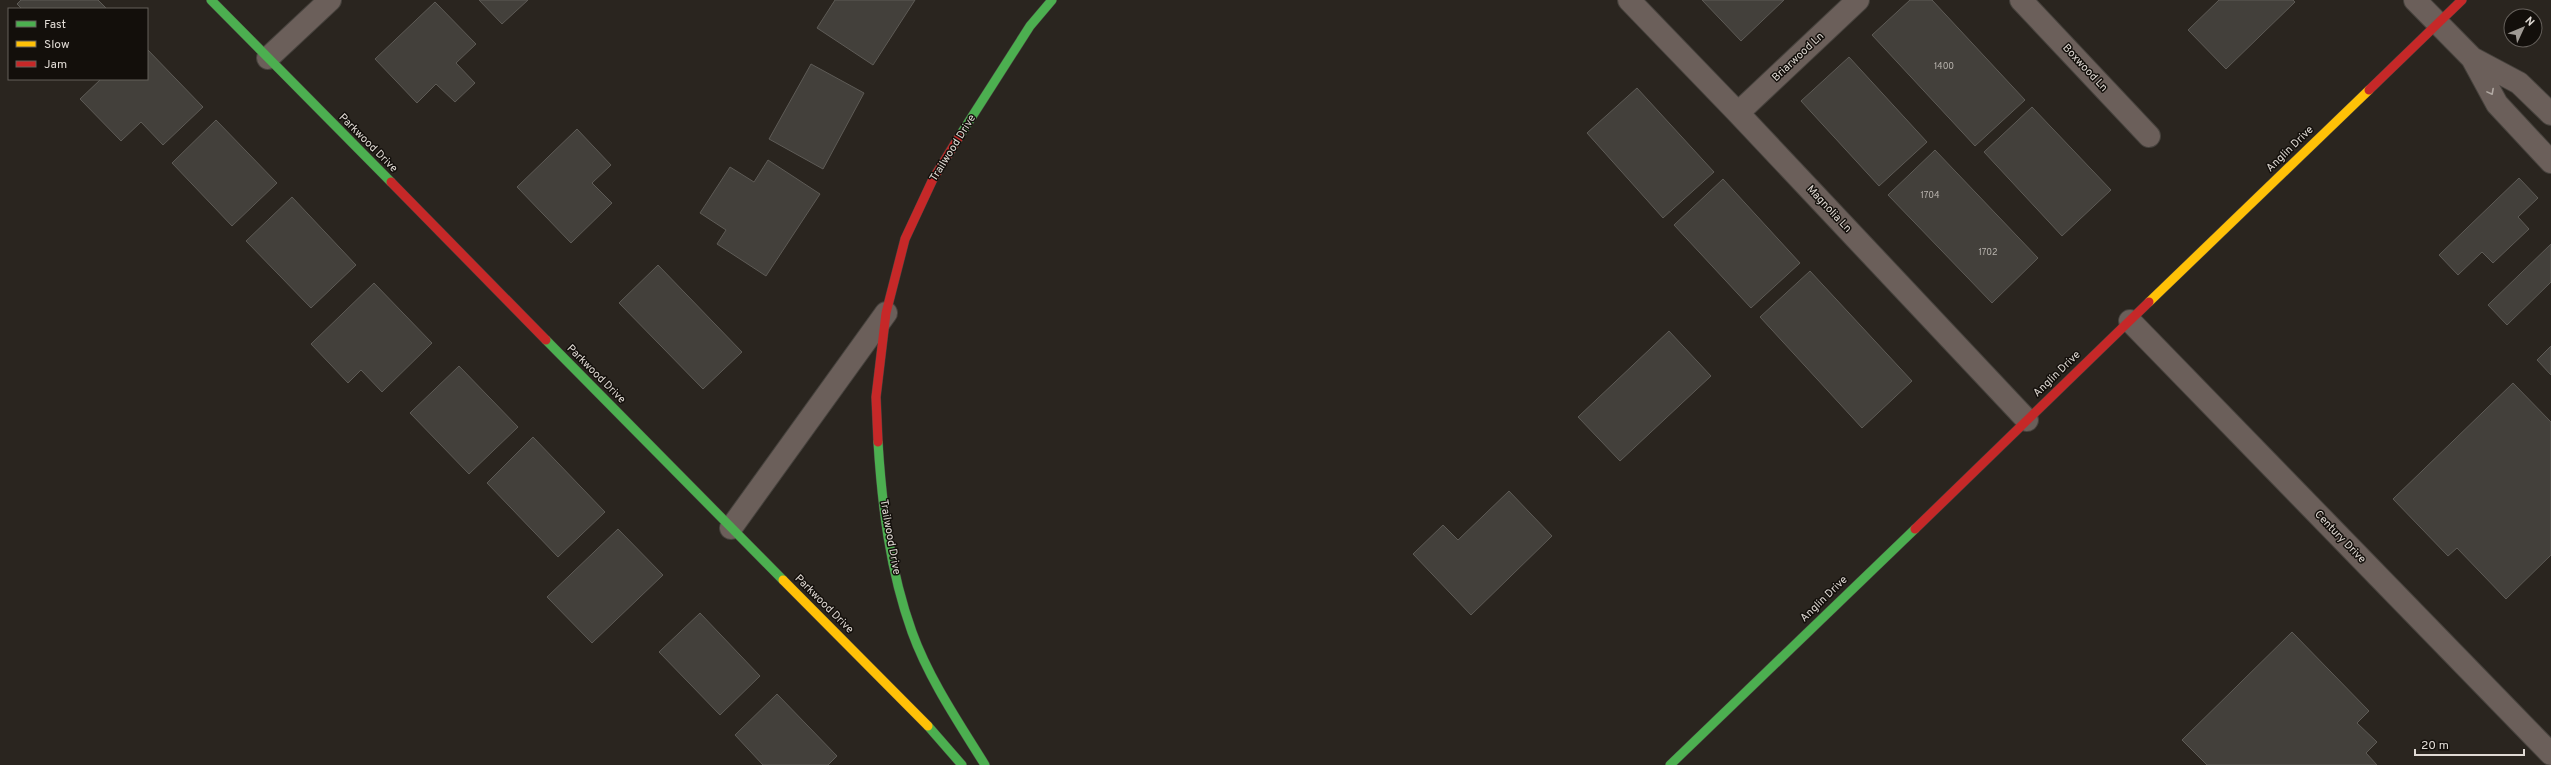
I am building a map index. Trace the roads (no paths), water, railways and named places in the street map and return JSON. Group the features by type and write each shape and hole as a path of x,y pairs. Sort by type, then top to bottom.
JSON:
{"street":[{"name":"Parkwood Drive","path":"211,0 932,730 962,765"},
{"path":"268,58 330,0"},
{"name":"Trailwood Drive","path":"985,765 946,702 912,632 891,559 882,489 876,396 886,313 905,239 933,179 1030,26 1052,0"},
{"name":"Magnolia Ln","path":"1629,0 1738,113 2027,420"},
{"name":"Briarwood Ln","path":"1738,113 1858,0"},
{"name":"Boxwood Ln","path":"2021,0 2149,136"},
{"path":"2415,0 2472,58 2497,104 2551,162"},
{"name":"Anglin Drive","path":"1670,765 2462,0"},
{"path":"2472,58 2518,83 2551,114"},
{"name":"Trailwood Drive","path":"731,528 886,313"},
{"name":"Century Drive","path":"2130,320 2551,754"}]}
